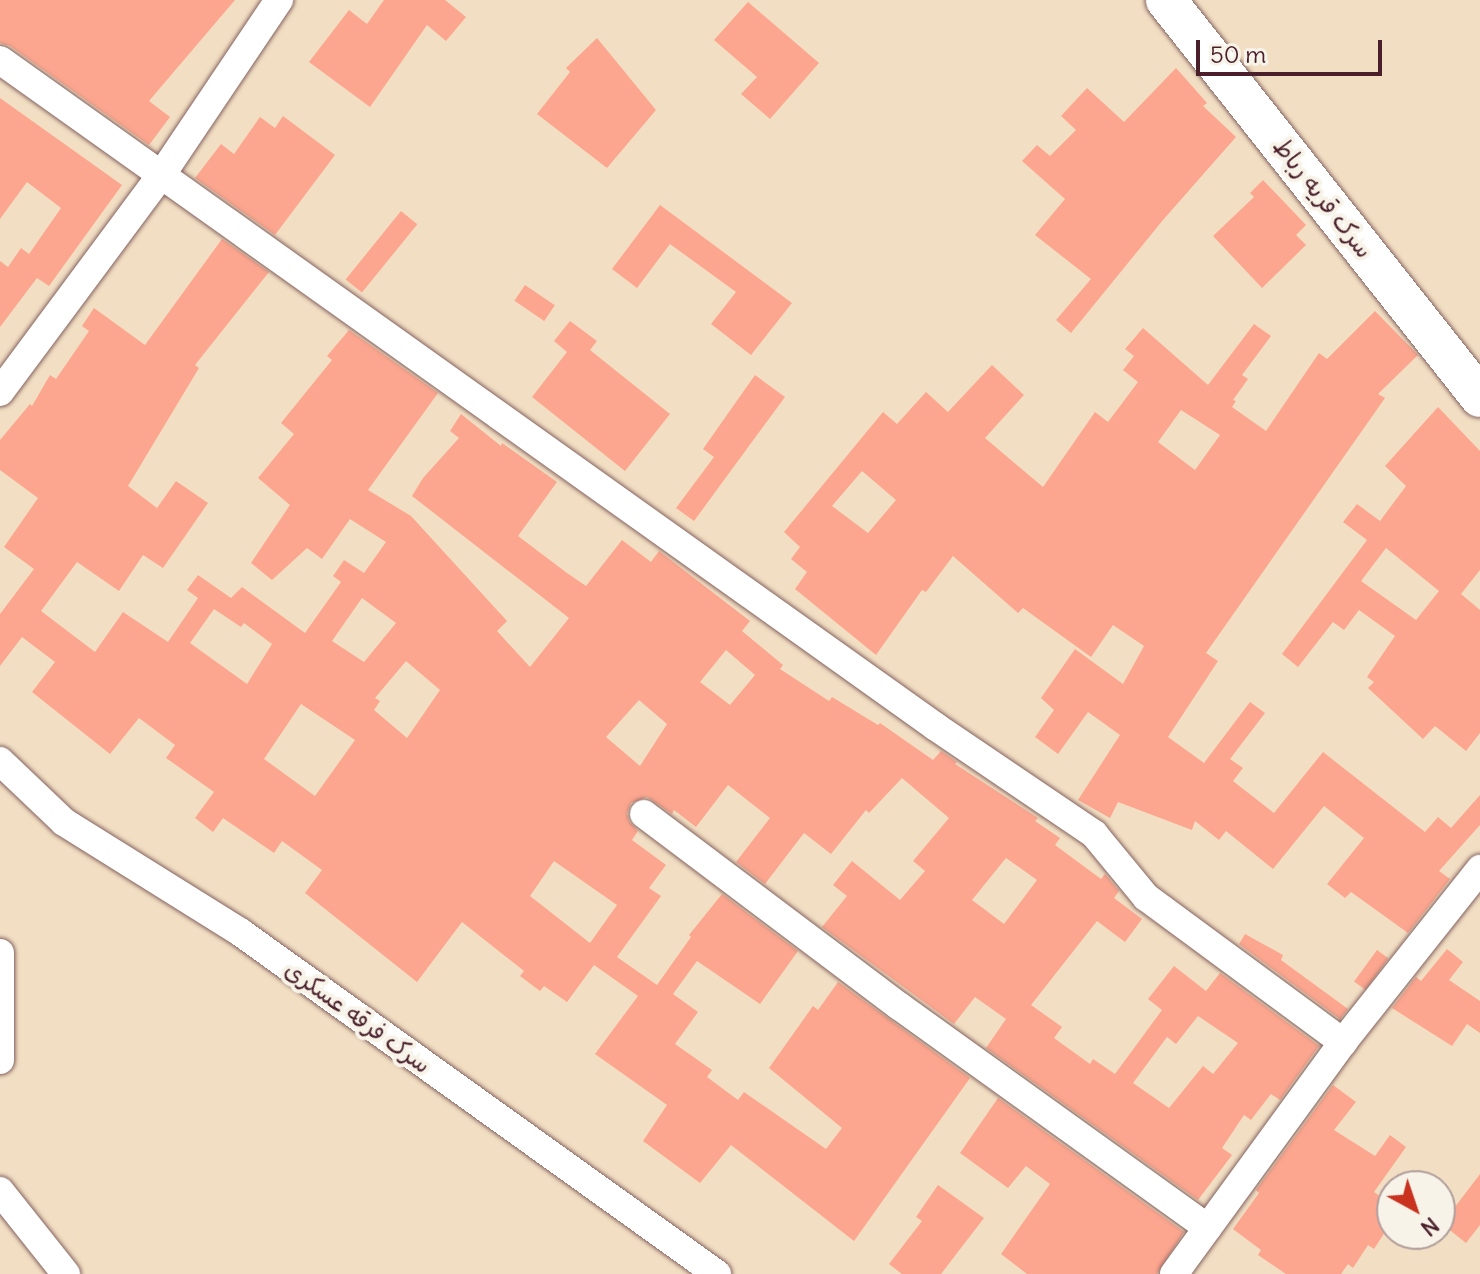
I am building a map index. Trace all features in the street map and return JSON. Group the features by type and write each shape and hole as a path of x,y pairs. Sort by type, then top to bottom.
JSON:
{"street":[{"path":"0,392 162,174 279,0"},
{"name":"سرک قریه رباط","path":"1166,0 1480,397"},
{"path":"0,60 936,727 1094,834 1146,897 1343,1042"},
{"name":"سرک فرقه عسکری","path":"0,761 64,822 240,932 717,1274"},
{"path":"644,814 899,1006 1208,1228"},
{"path":"1174,1274 1343,1042 1480,869"},
{"path":"0,953 0,1060"},
{"path":"0,1191 66,1274"}],"building":[{"path":"0,0 235,0 149,101 170,117 149,145 10,46 0,43"},
{"path":"384,0 445,0 466,17 446,41 427,25 370,107 309,62 349,10 367,24"},
{"path":"748,2 819,63 770,119 741,94 757,77 714,40"},
{"path":"597,38 656,110 607,168 537,114 570,72 566,68"},
{"path":"1176,68 1207,103 1203,106 1236,137 1071,333 1056,320 1091,279 1035,235 1065,199 1022,161 1037,145 1050,156 1076,130 1061,116 1087,88 1124,122"},
{"path":"0,98 122,185 49,286 37,278 0,327 0,261 8,267 21,248 29,254 61,208 27,182 0,219"},
{"path":"283,116 335,155 275,235 195,178 221,144 234,154 260,117 275,128"},
{"path":"1263,180 1306,225 1296,235 1306,245 1262,288 1213,236 1254,197 1250,193"},
{"path":"660,205 792,303 751,355 711,324 736,292 670,244 637,288 612,269"},
{"path":"401,211 417,224 362,293 346,279"},
{"path":"222,239 269,272 195,365 199,368 128,486 157,508 176,481 208,503 163,568 143,555 119,591 77,562 41,611 95,652 123,612 168,642 198,598 187,590 198,575 231,598 242,587 305,633 341,582 333,576 344,560 364,573 386,542 350,519 322,559 307,548 272,580 251,563 290,505 258,478 294,434 281,423 332,360 327,356 349,330 438,393 368,490 411,516 507,621 497,631 530,667 569,618 412,496 423,478 459,438 450,431 461,414 501,446 502,443 557,482 518,536 567,573 586,586 622,540 651,562 659,551 750,621 742,631 783,665 780,669 829,701 832,697 878,725 880,723 933,760 941,751 957,762 955,764 1038,818 1035,821 1060,838 1055,845 1101,879 1105,874 1119,891 1114,898 1142,919 1125,942 1097,921 1031,1005 1062,1027 1054,1038 1090,1064 1093,1059 1115,1074 1162,1010 1148,999 1174,966 1206,991 1220,973 1319,1046 1280,1100 1271,1094 1251,1120 1244,1115 1222,1148 1232,1155 1198,1200 986,1048 1006,1019 975,997 954,1024 822,927 847,896 833,885 852,861 900,900 925,871 913,861 949,818 902,778 869,813 866,810 831,854 804,833 765,884 736,862 770,818 728,785 696,827 674,810 672,814 647,797 631,803 627,813 629,821 638,831 632,840 666,865 649,888 661,896 617,957 657,985 691,937 689,935 722,894 798,951 760,1004 697,961 673,994 698,1012 675,1044 712,1070 707,1077 738,1100 744,1092 826,1149 842,1128 769,1068 813,1006 818,1010 838,982 970,1078 854,1241 731,1145 700,1183 643,1141 667,1105 595,1054 638,996 594,965 567,1002 544,986 540,991 520,976 524,971 462,922 417,982 305,893 322,870 282,841 274,853 223,818 213,832 195,818 214,792 166,758 175,745 139,718 110,754 32,692 55,662 22,637 0,666 0,614 34,569 4,547 38,498 0,470 0,440 30,404 32,406 50,375 56,379 89,331 82,326 94,308 145,345","holes":["362,598 396,623 364,662 332,641","214,609 241,627 244,623 272,644 247,684 190,643","726,650 755,675 730,705 700,682","406,661 440,690 407,738 374,710 380,701 375,698","639,700 667,724 640,766 606,737","301,704 355,740 315,796 264,759","1006,858 1037,880 1004,924 972,900","554,861 617,905 590,943 530,896","1198,1016 1238,1043 1213,1074 1203,1066 1169,1108 1133,1083 1167,1037 1176,1044"]},
{"path":"525,285 555,305 544,321 514,301"},
{"path":"1375,311 1418,355 1378,394 1385,398 1206,653 1218,661 1168,737 1204,763 1250,702 1265,713 1230,759 1243,768 1233,781 1274,813 1323,752 1425,832 1438,817 1451,828 1480,795 1480,825 1439,871 1450,879 1408,933 1351,892 1345,898 1327,884 1364,838 1324,806 1273,869 1226,831 1219,840 1195,821 1192,830 1118,802 1110,818 1078,800 1120,735 1088,712 1058,754 1035,737 1054,710 1041,698 1075,649 1123,684 1144,646 1113,625 1091,657 1023,608 1018,613 953,556 926,592 922,590 876,655 795,589 807,572 791,559 800,547 784,532 883,412 897,424 926,392 948,412 992,365 1024,395 985,438 1043,487 1095,412 1108,422 1138,382 1123,370 1134,356 1125,349 1143,328 1208,385 1254,324 1271,336 1242,375 1248,379 1233,400 1236,401 1232,407 1266,431 1319,353 1327,359","holes":["1181,410 1220,435 1195,470 1158,442","862,471 896,500 868,533 832,506"]},
{"path":"570,321 597,341 590,350 670,414 625,471 532,397 567,352 554,341"},
{"path":"755,375 785,397 694,521 676,508 714,457 703,449"},
{"path":"1438,407 1480,451 1480,570 1461,594 1480,610 1480,733 1466,751 1435,726 1423,739 1368,688 1374,682 1367,677 1395,636 1359,610 1344,630 1333,622 1298,667 1282,654 1367,540 1343,522 1357,504 1380,521 1406,486 1385,466","holes":["1386,548 1439,591 1416,620 1361,581"]},
{"path":"1245,934 1283,955 1281,960 1348,1009 1340,1019 1239,944"},
{"path":"1447,949 1463,962 1449,980 1480,1001 1480,1033 1467,1024 1452,1046 1392,1008 1416,977 1421,981"},
{"path":"1377,950 1388,958 1365,990 1354,982"},
{"path":"1333,1085 1356,1102 1334,1130 1375,1156 1390,1135 1406,1147 1390,1170 1376,1170 1376,1246 1374,1249 1368,1245 1353,1268 1348,1264 1341,1274 1286,1274 1258,1255 1261,1250 1233,1229 1259,1193 1256,1190"},
{"path":"998,1098 1184,1232 1157,1274 1027,1274 1001,1254 1050,1184 1026,1166 1008,1188 960,1153"},
{"path":"1480,1174 1480,1225 1466,1243 1456,1235 1456,1206"},
{"path":"938,1185 984,1218 941,1274 902,1274 889,1264 922,1221 916,1217"}]}
